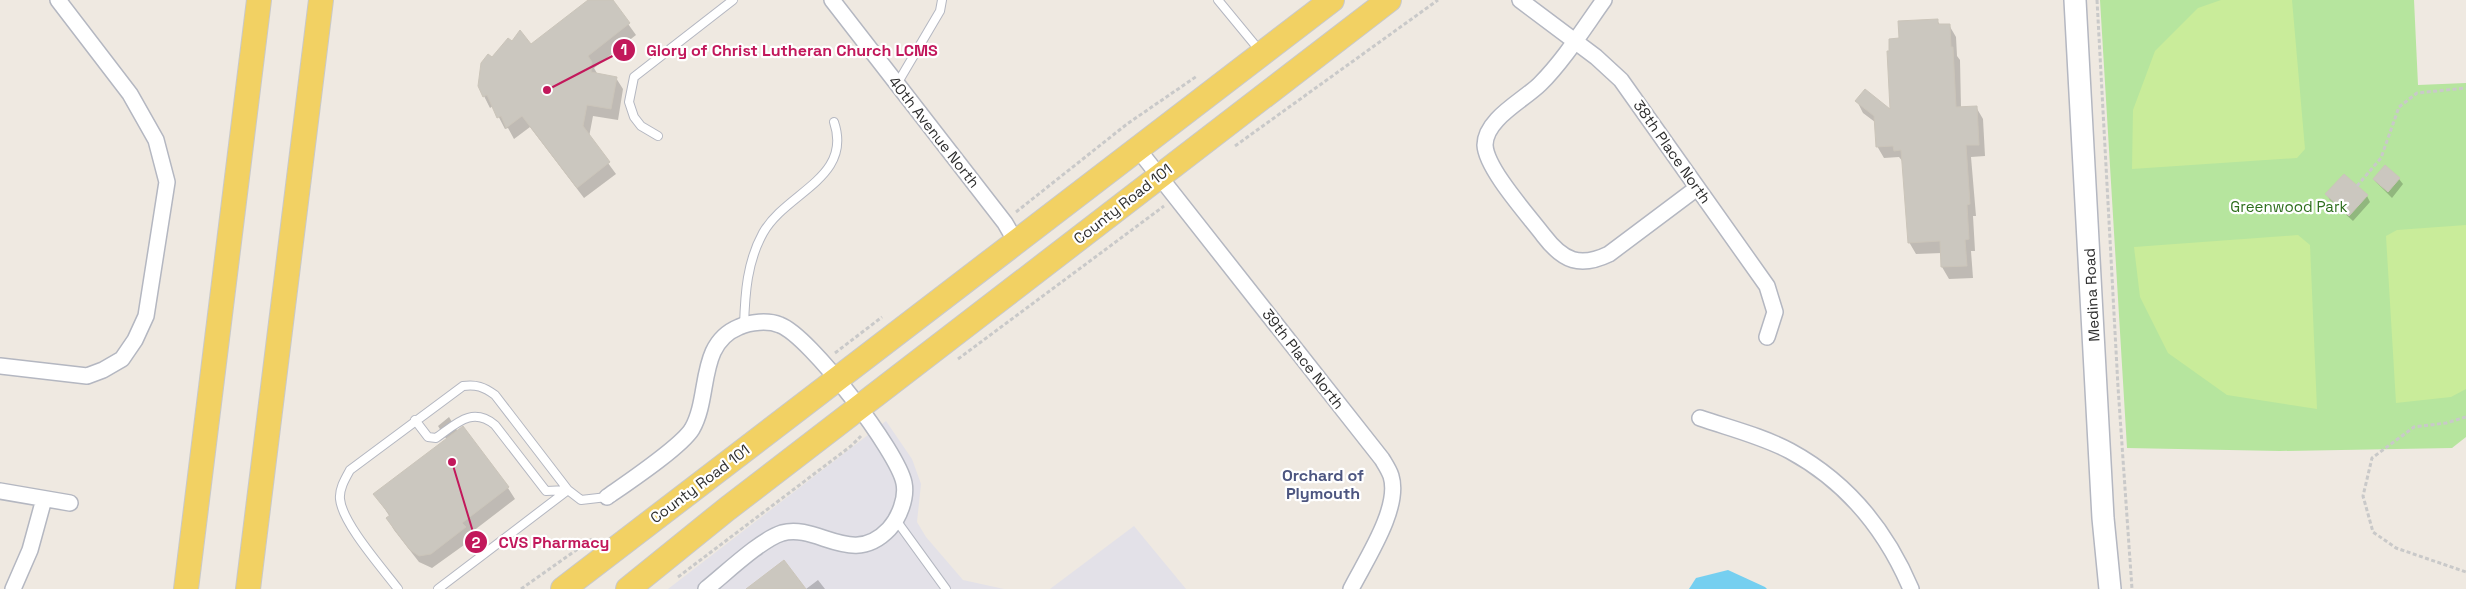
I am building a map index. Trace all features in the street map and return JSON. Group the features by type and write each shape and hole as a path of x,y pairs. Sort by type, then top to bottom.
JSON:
{"main road":[{"path":"186,589 259,0"},
{"path":"248,589 322,0"},
{"name":"County Road 101","path":"563,589 836,379 1010,232 1137,148 1332,0"},
{"name":"County Road 101","path":"628,589 858,408 1389,0"}],"street":[{"path":"0,366 86,376 103,370 122,359 135,340 146,316 167,182 156,140 130,94 58,0"},
{"name":"40th Avenue North","path":"832,0 1010,232"},
{"name":"38th Place North","path":"1520,0 1610,68 1621,80 1767,286 1775,312 1767,337"},
{"path":"1604,0 1540,84 1507,110 1494,124 1485,143 1490,164 1551,246 1565,257 1577,262 1595,261 1609,254 1697,188"},
{"name":"Medina Road","path":"2075,0 2103,508 2110,589"},
{"name":"39th Place North","path":"1137,148 1382,459 1391,477 1393,497 1387,517 1351,589"},
{"path":"607,497 675,446 691,431 700,412 709,361 716,344 738,327 762,322 780,325 800,338 824,362 899,466 905,485 903,503 896,520 878,537 865,543 849,545 833,543 808,534 783,533 769,539 706,589"},
{"path":"1700,418 1789,450 1822,471 1853,497 1879,528 1900,563 1911,589"},
{"path":"0,491 70,503"},
{"path":"12,589 30,550 44,499"}],"lane":[{"path":"658,136 641,126 634,117 629,102 634,77 734,0"},
{"path":"897,84 940,11 942,0"},
{"path":"1218,0 1261,53"},
{"path":"744,326 746,289 751,261 763,233 778,212 829,170 836,157 838,144 838,133 834,122"},
{"path":"398,589 344,516 340,498 342,484 350,470 463,386 485,388 495,394 568,490 581,500 607,497"},
{"path":"415,420 428,437 436,438 460,421 474,417 485,417 495,425 546,491 568,490"},
{"path":"438,589 568,490"},
{"path":"896,520 946,589"}],"path":[{"path":"2097,0 2117,377 2132,589"},
{"path":"1010,232 1022,206 1127,124 1198,75"},
{"path":"2357,186 2381,158 2399,107 2417,93 2466,88"},
{"path":"844,345 889,311"},
{"path":"2466,417 2446,423 2414,427 2372,458 2363,496 2373,532 2396,548 2466,572"},
{"path":"677,578 851,446"}],"shaded area":[{"path":"886,421 912,459 921,484 917,522 926,537 963,580 1004,589 668,589"},
{"path":"1134,526 1186,589 1050,589"}],"green space":[{"name":"Greenwood Park","path":"2100,0 2414,0 2418,85 2466,83 2466,437 2452,448 2280,451 2127,448"},
{"path":"2221,0 2292,0 2305,149 2297,158 2132,169 2133,110 2155,51 2198,8"},
{"path":"2466,225 2466,389 2451,397 2396,403 2386,236 2397,230"},
{"path":"2298,235 2310,245 2317,409 2227,395 2168,353 2140,297 2134,247"}],"water":[{"path":"1728,570 1767,589 1689,589 1696,578"}],"building":[{"path":"588,0 613,0 630,23 588,56 592,62 591,72 617,77 611,109 587,105 583,126 610,162 577,188 522,116 506,128 501,116 497,118 487,95 483,97 478,86 481,63 488,54 492,57 508,38 512,41 520,30 531,44"},
{"path":"1938,19 1938,24 1950,24 1956,107 1977,106 1979,145 1966,145 1970,204 1967,205 1969,239 1965,240 1967,266 1941,267 1940,241 1908,243 1901,150 1894,151 1893,146 1876,147 1874,116 1855,101 1865,89 1890,109 1887,51 1889,51 1889,39 1899,38 1898,21"},
{"path":"2385,165 2400,178 2388,192 2373,179"},
{"path":"2344,174 2368,195 2349,216 2325,194"},
{"path":"463,426 509,487 462,523 466,527 431,554 419,556 410,550 386,518 390,515 373,494"},
{"path":"784,560 806,589 746,589"}],"place":[{"name":"Glory of Christ Lutheran Church LCMS","path":"547,90"},
{"name":"CVS Pharmacy","path":"452,462"}],"district":[{"name":"Orchard of Plymouth","path":"1323,484"}]}
